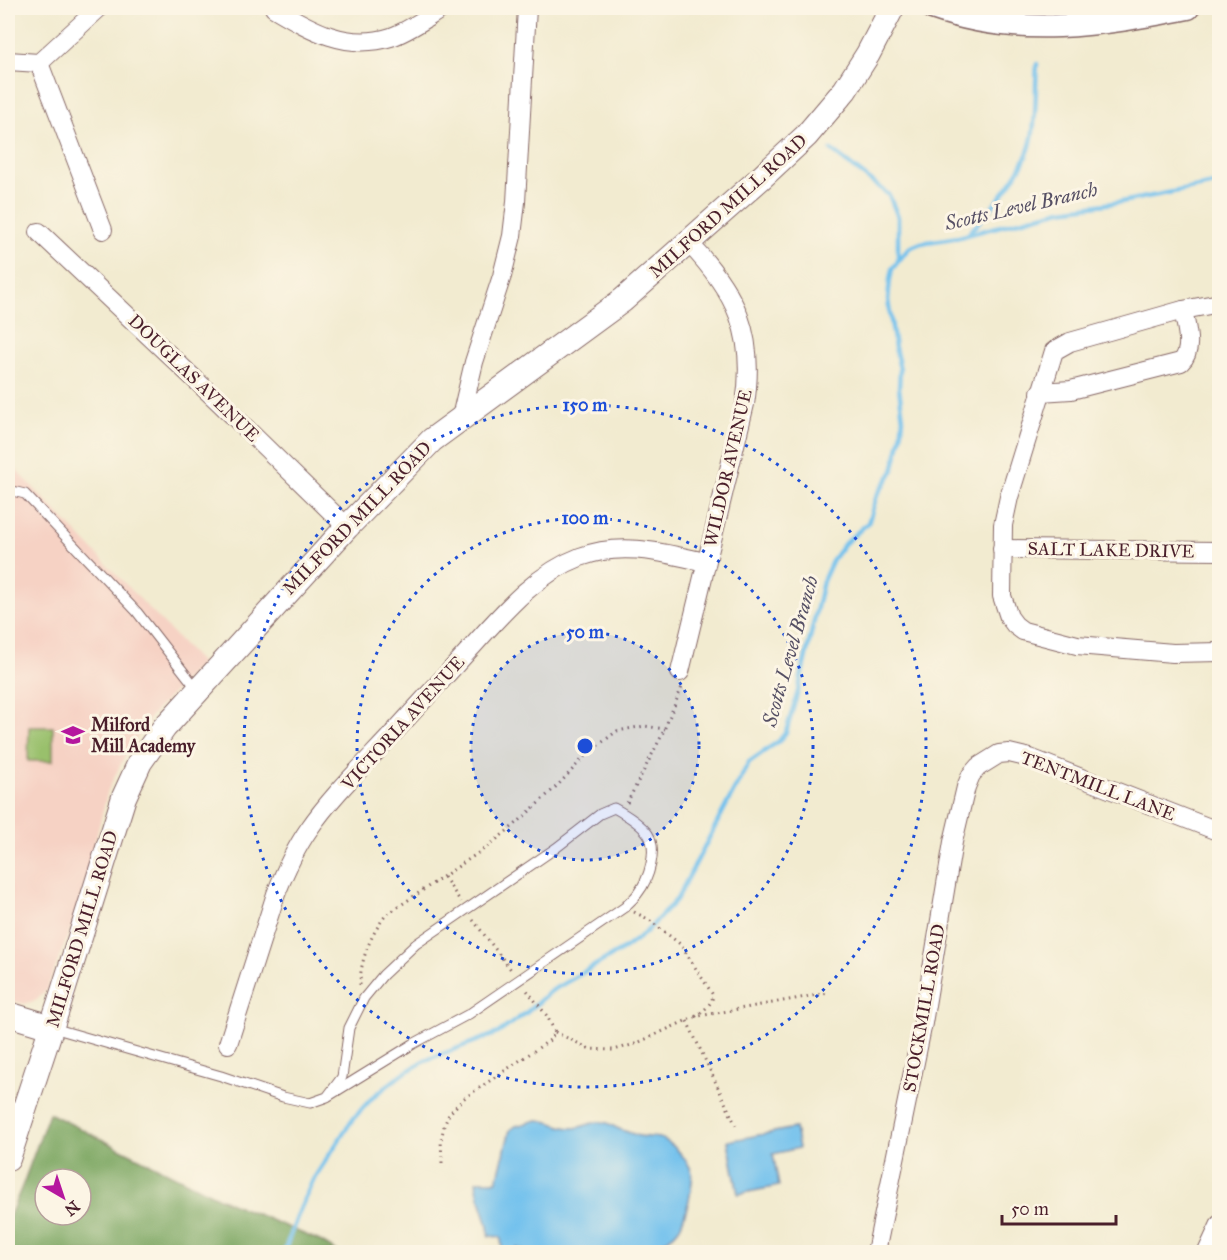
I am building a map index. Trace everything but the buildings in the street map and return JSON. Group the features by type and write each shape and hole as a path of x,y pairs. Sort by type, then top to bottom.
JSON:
{"main road":[{"name":"MILFORD MILL ROAD","path":"8,1160 124,797 140,762 164,728 197,689 406,464 461,417 554,352 622,300 762,177 827,113 863,63 892,8"},
{"path":"8,1014 51,1028"}],"street":[{"path":"8,61 39,63 99,8"},
{"path":"274,8 323,34 341,40 358,41 392,36 443,8"},
{"path":"461,417 474,362 502,276 512,236 516,201 526,8"},
{"path":"932,8 972,20 1002,25 1052,27 1111,21 1179,8"},
{"path":"39,63 103,230"},
{"name":"DOUGLAS AVENUE","path":"39,232 347,526"},
{"name":"WILDOR AVENUE","path":"680,672 745,404 748,381 745,338 734,302 722,281 689,243"},
{"path":"1220,303 1184,310 1070,342 1054,351 1009,497 1002,549 1002,596 1009,617 1023,631 1077,645 1173,653 1220,652"},
{"path":"1040,392 1071,390 1181,362 1187,357 1189,348 1184,310"},
{"name":"VICTORIA AVENUE","path":"228,1044 276,894 285,871 310,827 502,613 532,585 560,567 580,557 598,552 641,548 705,562"},
{"name":"SALT LAKE DRIVE","path":"1002,549 1220,551"},
{"name":"TENTMILL LANE","path":"978,767 999,754 1009,753 1030,758 1220,832"},
{"name":"STOCKMILL ROAD","path":"876,1252 923,1023 953,842 966,787 971,775 978,767"},
{"path":"1207,1252 1220,1224"}],"lane":[{"path":"8,490 25,494 137,612 197,689"},
{"path":"51,1028 310,1103 327,1097 412,1044 469,1014 625,907 639,892 650,870 652,849 648,835 622,812 614,808 600,814 556,848 416,944 383,975 364,998 349,1028 342,1077 327,1097"}],"path":[{"path":"622,812 665,729 682,689 680,672"},
{"path":"364,998 360,981 363,965 375,930 386,915 517,824 588,753 617,731 645,726 665,729"},
{"path":"444,876 466,911 543,1011 555,1032 590,1049 601,1051 635,1044 687,1021 709,1006 713,1000 713,995 680,944 648,919"},
{"path":"694,1017 828,993"},
{"path":"687,1021 737,1128"},
{"path":"442,1164 441,1140 449,1114 463,1099 550,1040 555,1032"}],"shaded area":[{"name":"Milford Mill Academy","path":"8,461 201,663 151,716 126,754 108,790 78,909 47,989 37,1000 24,1004 8,1000"}],"green space":[{"path":"29,727 53,727 53,761 28,761"},
{"path":"49,1113 219,1198 320,1241 338,1252 8,1252 8,1220"}],"water":[{"path":"537,1120 572,1128 605,1122 636,1135 659,1138 669,1143 683,1157 692,1173 689,1198 678,1230 661,1244 657,1252 526,1252 517,1248 516,1252 502,1250 501,1237 489,1236 476,1181 497,1181 510,1130"},
{"path":"795,1128 799,1148 773,1154 779,1186 738,1194 728,1141"}],"waterway":[{"path":"969,233 1004,192 1026,157 1034,126 1037,64"},
{"path":"831,150 889,195 898,217 898,261"},
{"name":"Scotts Level Branch","path":"284,1252 313,1180 352,1120 373,1097 401,1075 426,1060 498,1033 551,991 625,948 645,933 677,899 749,762 779,741 786,732 798,691 823,581 833,559 845,543 868,523 877,495 893,471 903,419 899,388 900,369 888,300 892,269 909,248 921,243 959,237 1061,210 1121,202 1220,183"}],"place":[{"name":"Milford Mill Academy","path":"73,735"}]}
